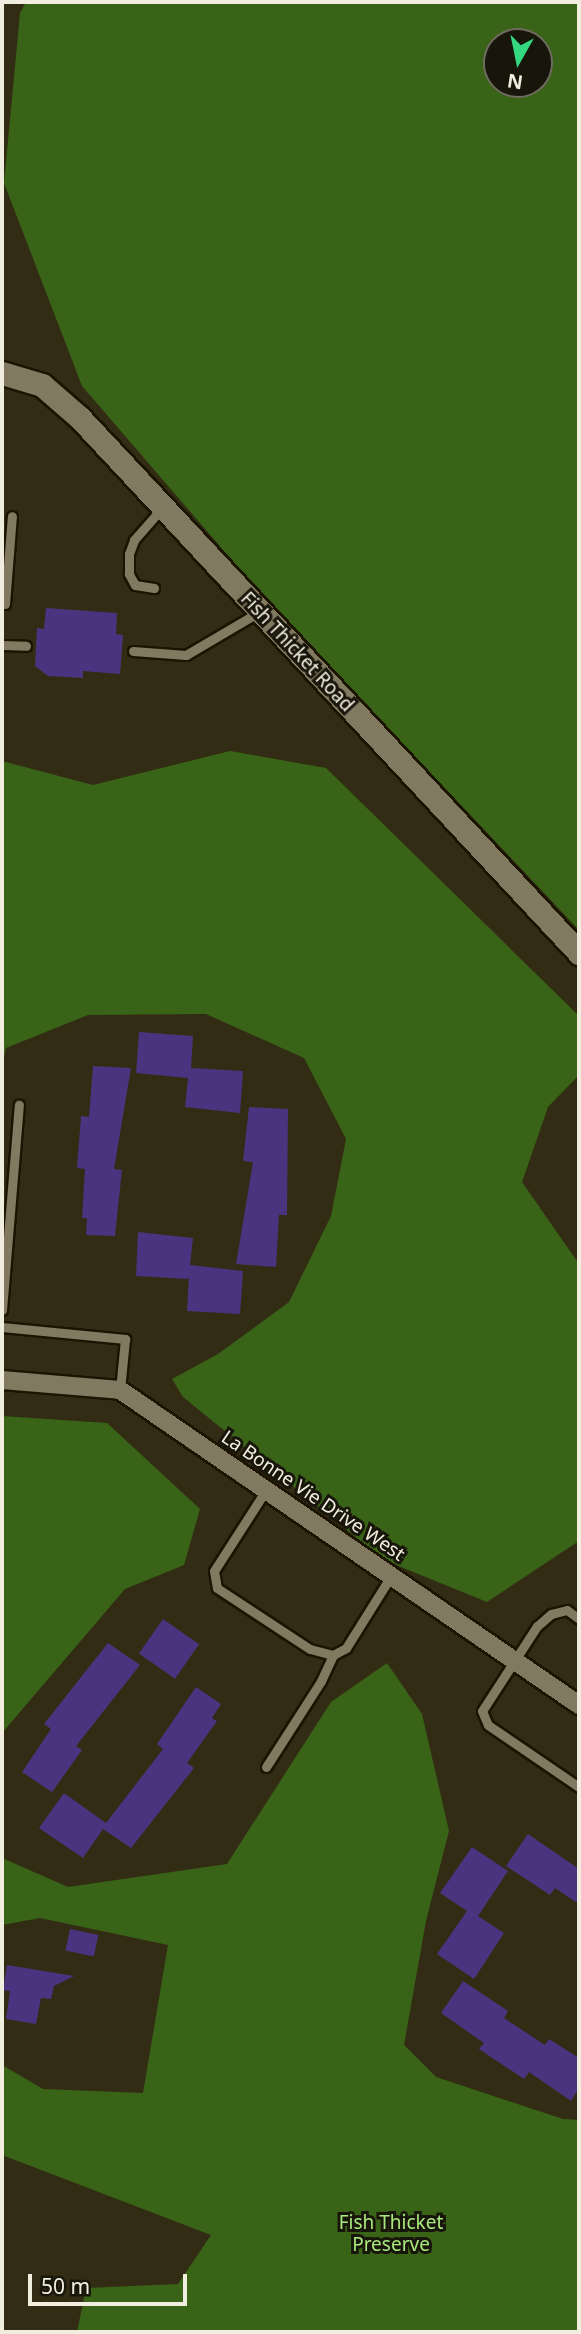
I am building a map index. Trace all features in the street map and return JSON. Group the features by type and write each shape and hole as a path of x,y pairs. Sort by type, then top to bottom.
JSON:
{"street":[{"name":"Fish Thicket Road","path":"2,373 42,385 62,400 579,953"},
{"name":"La Bonne Vie Drive West","path":"2,1380 120,1390 579,1705"}],"lane":[{"path":"154,588 135,585 129,574 129,554 134,540 162,508"},
{"path":"5,604 5,565 12,516"},
{"path":"133,652 186,655 259,612"},
{"path":"2,645 26,646"},
{"path":"2,1310 19,1105"},
{"path":"2,1327 125,1339 120,1390"},
{"path":"266,1490 214,1571 217,1588 310,1649 333,1655"},
{"path":"266,1767 321,1681 333,1655 346,1648 391,1576"},
{"path":"579,1619 567,1610 551,1614 512,1659 482,1711 488,1725 579,1787"}],"green space":[{"path":"26,2 579,2 579,930 256,588 82,386 4,183 20,13"},
{"path":"230,751 326,768 579,1016 579,1075 548,1107 522,1182 579,1264 579,1541 487,1602 384,1560 183,1397 172,1379 218,1354 289,1302 331,1216 346,1139 304,1058 206,1014 88,1015 6,1048 2,1067 2,761 93,785"},
{"path":"2,1416 107,1423 200,1509 184,1565 125,1589 2,1733"},
{"name":"Fish Thicket Preserve","path":"387,1663 422,1714 449,1831 426,1921 404,2045 436,2077 563,2119 579,2120 579,2332 77,2332 86,2288 178,2284 211,2235 2,2155 2,2065 43,2089 143,2093 168,1945 40,1918 2,1925 2,1858 68,1887 227,1864 331,1702"}],"building":[{"path":"46,608 117,613 116,634 123,635 120,674 83,671 83,678 48,676 35,666 37,628 44,629"},
{"path":"139,1032 193,1036 191,1068 243,1071 240,1113 185,1107 188,1078 136,1073"},
{"path":"93,1066 131,1068 114,1169 122,1170 115,1236 86,1235 87,1218 82,1218 85,1169 77,1168 81,1116 89,1117"},
{"path":"249,1107 288,1109 287,1215 279,1215 276,1267 236,1264 253,1162 243,1161"},
{"path":"138,1232 193,1238 190,1265 243,1271 240,1314 187,1311 189,1275 188,1279 136,1276"},
{"path":"163,1619 199,1644 175,1679 139,1653"},
{"path":"108,1643 140,1665 76,1746 82,1750 52,1792 22,1772 51,1729 44,1724"},
{"path":"196,1687 221,1704 212,1718 217,1721 187,1763 194,1768 131,1848 103,1829 83,1858 39,1828 64,1793 106,1823 163,1749 157,1744"},
{"path":"528,1834 579,1869 579,1904 555,1888 550,1895 506,1866"},
{"path":"472,1847 508,1871 478,1916 504,1933 474,1979 437,1954 467,1911 440,1893"},
{"path":"70,1929 98,1935 94,1957 65,1951"},
{"path":"7,1965 74,1976 54,1986 51,1999 41,1998 36,2024 6,2019 10,1991 3,1990"},
{"path":"463,1981 508,2011 504,2018 545,2045 549,2039 579,2058 579,2088 571,2101 529,2072 524,2079 479,2049 484,2043 441,2013"}]}
